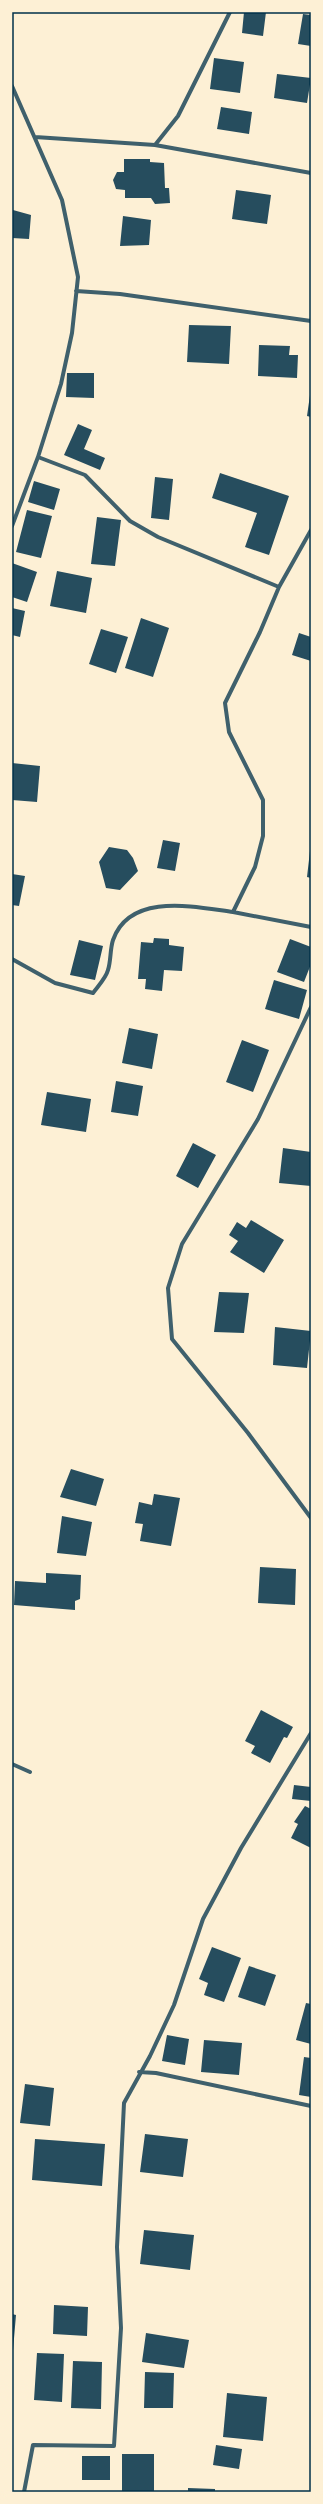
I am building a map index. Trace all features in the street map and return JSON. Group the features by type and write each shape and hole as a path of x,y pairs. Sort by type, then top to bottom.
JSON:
{"street":[{"path":"155,145 178,116 230,12"},
{"path":"12,86 62,200 78,277 72,333 61,384 38,457 12,526"},
{"path":"35,137 155,145 311,173"},
{"path":"76,291 120,294 311,321"},
{"path":"38,457 85,475 130,521 158,537 279,587"},
{"path":"233,912 255,868 263,836 263,800 229,732 225,703 260,632 279,587 311,530"},
{"path":"12,959 55,983 93,993 108,972 113,940 126,918 143,910 184,906 233,912 311,927"},
{"path":"311,1007 258,1119 182,1244 168,1288 172,1339 248,1434 311,1518"},
{"path":"24,2492 33,2445 114,2446 121,2328 117,2247 120,2145 124,2103 139,2072 150,2056 174,2005 203,1919 241,1848 311,1733"},
{"path":"12,1764 30,1772"},
{"path":"139,2072 156,2073 311,2106"}],"building":[{"path":"244,12 266,12 263,36 242,33"},
{"path":"303,14 311,15 311,46 298,44"},
{"path":"214,58 244,62 240,93 210,89"},
{"path":"277,74 311,78 307,103 274,98"},
{"path":"221,107 252,112 249,134 217,129"},
{"path":"124,159 150,159 150,162 164,163 165,188 169,188 170,203 155,204 151,198 125,198 125,190 116,189 113,180 117,172 124,172"},
{"path":"236,190 271,195 267,224 232,219"},
{"path":"13,210 31,215 29,239 12,238"},
{"path":"123,216 151,220 149,245 120,246"},
{"path":"189,325 231,326 229,364 187,362"},
{"path":"259,345 290,346 289,355 298,355 297,378 258,376"},
{"path":"67,373 94,373 94,398 66,397"},
{"path":"311,395 311,417 307,416"},
{"path":"78,424 92,430 84,449 105,458 100,470 64,455"},
{"path":"220,473 289,496 269,555 245,547 257,513 212,498"},
{"path":"155,477 173,479 169,520 151,518"},
{"path":"34,481 60,489 54,510 28,502"},
{"path":"27,510 52,516 41,558 16,552"},
{"path":"97,517 121,520 115,566 91,564"},
{"path":"12,563 37,572 27,602 12,597"},
{"path":"57,571 92,578 86,613 50,606"},
{"path":"12,608 25,611 20,637 12,635"},
{"path":"141,618 169,628 153,677 125,668"},
{"path":"101,629 128,637 116,673 89,664"},
{"path":"299,633 311,637 311,661 292,655"},
{"path":"12,763 40,766 37,802 12,800"},
{"path":"163,840 180,843 175,871 157,868"},
{"path":"109,847 127,850 133,858 138,871 120,890 106,888 99,862"},
{"path":"311,851 311,878 307,877"},
{"path":"12,874 25,876 19,906 12,905"},
{"path":"154,938 169,939 169,945 184,947 182,971 164,970 162,991 145,989 146,979 138,979 141,942 153,943"},
{"path":"290,939 311,947 311,964 304,982 277,972"},
{"path":"79,940 103,946 95,980 70,975"},
{"path":"274,980 307,990 299,1019 265,1009"},
{"path":"129,1028 158,1034 152,1069 122,1063"},
{"path":"242,1040 269,1050 253,1092 226,1082"},
{"path":"116,1081 143,1086 138,1116 111,1112"},
{"path":"47,1092 91,1099 86,1132 41,1125"},
{"path":"193,1143 216,1155 198,1188 176,1176"},
{"path":"283,1148 311,1152 311,1186 279,1183"},
{"path":"251,1220 284,1240 264,1273 230,1252 238,1241 229,1235 237,1222 246,1228"},
{"path":"219,1292 249,1293 244,1333 214,1332"},
{"path":"275,1327 311,1331 307,1368 273,1365"},
{"path":"71,1469 104,1479 96,1506 60,1497"},
{"path":"154,1494 180,1498 171,1546 140,1541 143,1524 135,1523 139,1502 152,1505"},
{"path":"62,1516 92,1522 86,1556 57,1553"},
{"path":"260,1567 296,1569 295,1605 258,1603"},
{"path":"46,1573 81,1575 80,1599 75,1601 75,1610 14,1605 15,1581 46,1583"},
{"path":"261,1710 293,1727 287,1738 284,1737 270,1763 251,1753 255,1746 245,1741"},
{"path":"294,1785 311,1787 311,1801 292,1799"},
{"path":"305,1806 311,1809 311,1848 291,1838 298,1824 294,1822"},
{"path":"212,1947 241,1958 224,2002 204,1995 208,1983 199,1979"},
{"path":"249,1966 276,1975 265,2006 238,1997"},
{"path":"306,2003 311,2004 311,2044 296,2040"},
{"path":"167,2035 189,2039 185,2065 162,2061"},
{"path":"204,2040 242,2043 239,2075 201,2072"},
{"path":"304,2057 311,2058 311,2097 299,2095"},
{"path":"25,2084 54,2088 50,2126 20,2123"},
{"path":"145,2134 188,2139 183,2177 140,2172"},
{"path":"35,2139 105,2144 102,2186 32,2180"},
{"path":"144,2230 194,2235 190,2270 140,2264"},
{"path":"54,2305 88,2307 87,2336 53,2334"},
{"path":"12,2314 16,2315 13,2350 12,2350"},
{"path":"146,2333 189,2340 184,2368 142,2362"},
{"path":"37,2353 64,2354 62,2402 34,2400"},
{"path":"73,2361 102,2362 101,2409 71,2408"},
{"path":"145,2372 174,2373 173,2408 144,2408"},
{"path":"227,2393 267,2397 263,2441 223,2437"},
{"path":"216,2445 242,2449 239,2469 213,2465"},
{"path":"122,2454 154,2454 154,2491 122,2491"},
{"path":"82,2456 110,2456 110,2480 82,2480"},
{"path":"188,2488 215,2489 215,2492 188,2492"}]}
